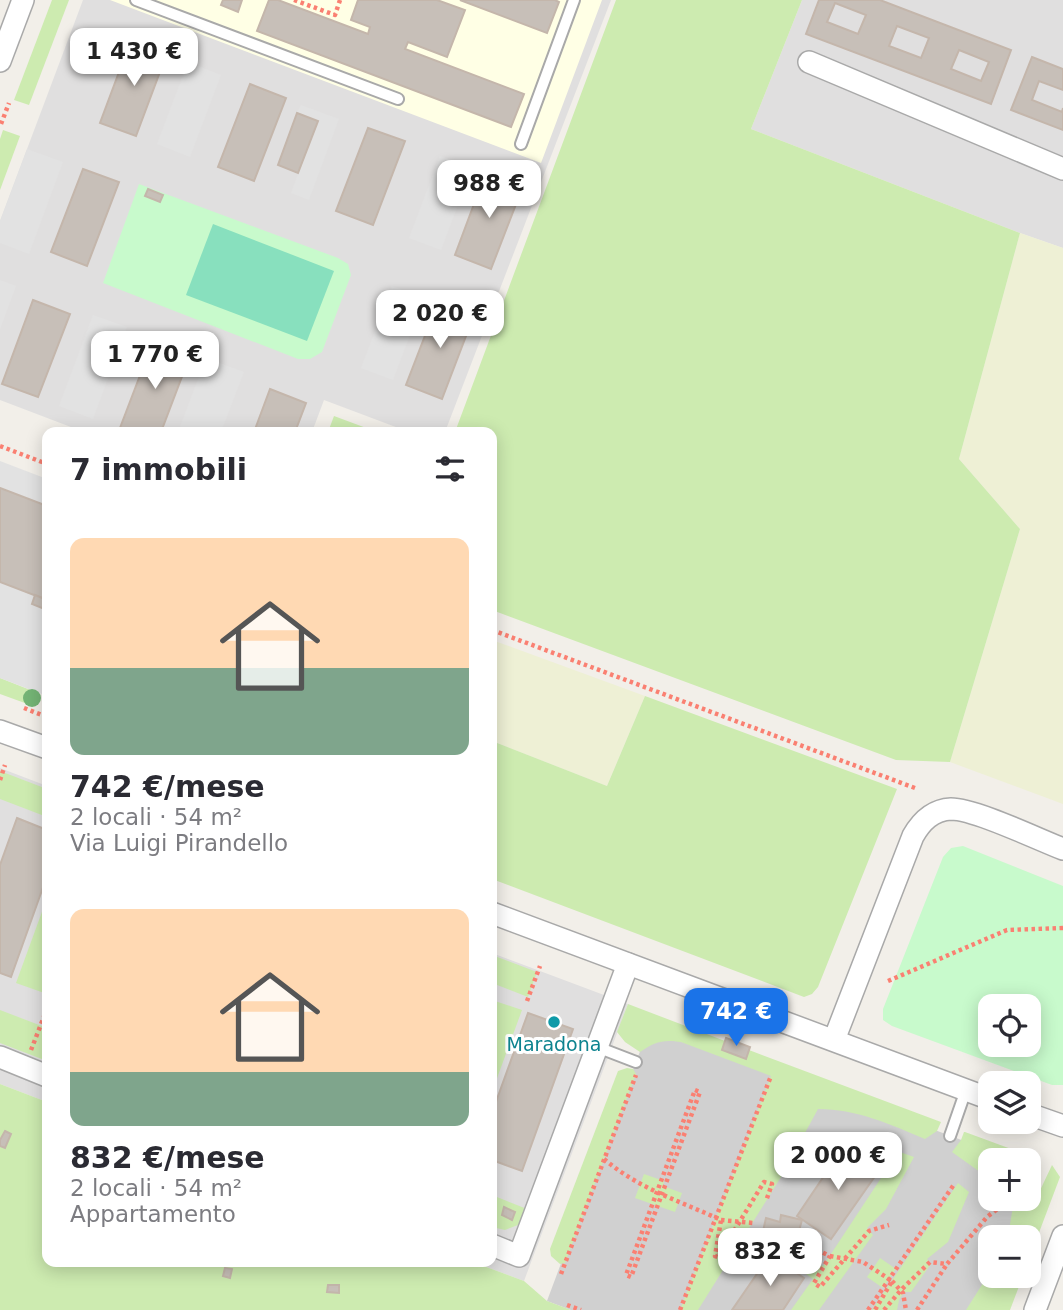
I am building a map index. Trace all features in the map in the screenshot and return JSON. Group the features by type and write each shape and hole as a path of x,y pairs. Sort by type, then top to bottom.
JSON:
{"street":[{"path":"0,61 23,0"},
{"path":"809,62 1063,169"},
{"path":"0,731 42,746"},
{"path":"834,1040 913,836 921,823 933,813 950,809 969,812 1063,849"},
{"path":"497,915 978,1094"},
{"path":"497,1247 519,1256 628,964"},
{"path":"0,1057 42,1074"},
{"path":"1041,1118 1063,1126"},
{"path":"1035,1310 1063,1236"}],"lane":[{"path":"136,0 398,99"},
{"path":"521,144 574,0"},
{"path":"597,1047 638,1062"},
{"path":"950,1136 966,1090"}],"path":[{"path":"294,0 334,15 340,0"},
{"path":"1,124 9,103"},
{"path":"0,446 42,462"},
{"path":"497,632 915,788"},
{"path":"24,708 42,715"},
{"path":"0,780 5,765"},
{"path":"888,981 1007,930 1063,928"},
{"path":"527,1001 540,966"},
{"path":"24,1067 42,1022"},
{"path":"561,1274 638,1062"},
{"path":"680,1310 719,1219 771,1076"},
{"path":"659,1195 631,1277 626,1275 659,1195 700,1092 695,1090 659,1195"},
{"path":"604,1160 659,1195 719,1219 752,1223"},
{"path":"719,1219 715,1256 718,1257 764,1182 772,1184 766,1202"},
{"path":"868,1310 955,1183"},
{"path":"917,1310 947,1264 994,1211"},
{"path":"830,1256 814,1283 820,1287 869,1231 889,1225"},
{"path":"803,1244 830,1256 863,1262 901,1290 906,1310"},
{"path":"884,1310 930,1262 947,1264"},
{"path":"875,1310 890,1280"},
{"path":"566,1304 581,1310"}],"shaded area":[{"path":"83,0 611,0 447,427 396,427 324,400 314,427 71,427 0,400 0,221"},
{"path":"110,0 602,0 541,163"},
{"path":"802,0 1063,0 1063,248 751,129"},
{"path":"188,62 221,75 190,157 157,144"},
{"path":"301,105 339,119 309,200 291,193 318,121 297,113"},
{"path":"27,149 63,162 29,254 0,243 0,221"},
{"path":"440,156 472,168 441,250 409,238"},
{"path":"1020,233 1063,248 1063,804 950,762 1020,529 959,459"},
{"path":"0,280 16,286 0,329"},
{"path":"392,286 424,298 393,380 361,368"},
{"path":"93,315 127,327 93,419 59,406"},
{"path":"206,358 244,372 223,427 180,427"},
{"path":"0,461 42,477 42,504 0,488"},
{"path":"0,582 35,595 32,604 42,608 42,694 0,678"},
{"path":"497,642 645,696 607,786 497,743"},
{"path":"0,768 42,784 42,1100 0,1084"},
{"path":"497,955 628,1004 524,1281 486,1267 497,1267"},
{"path":"664,1028 983,1148 978,1148 978,1211 1018,1211 1030,1223 978,1225 978,1288 992,1288 996,1310 571,1310 547,1301 645,1038"}],"green space":[{"path":"52,0 69,0 29,105 14,100"},
{"path":"616,0 802,0 751,129 1020,233 959,459 1020,529 950,762 896,760 497,612 497,427 457,427"},
{"path":"3,130 20,136 0,190 0,139"},
{"path":"139,184 348,264 351,275 322,352 310,359 298,359 103,283"},
{"path":"213,224 334,271 307,341 186,295"},
{"path":"334,416 364,427 330,427"},
{"path":"0,678 38,693 33,706 0,694"},
{"path":"645,696 897,789 818,987 812,994 804,997 497,881 497,743 607,786"},
{"path":"0,771 42,787 42,815 0,799"},
{"path":"963,846 1063,886 1063,1085 1041,1081 1041,1071 1014,1071 892,1026 883,1020 883,1009 943,857 951,848"},
{"path":"42,912 42,992 16,983"},
{"path":"497,957 537,972 528,997 497,985"},
{"path":"497,1002 522,1010 497,1078"},
{"path":"628,1004 725,1041 722,1050 746,1059 749,1050 941,1122 937,1131 925,1139 859,1115 818,1109 781,1177 698,1310 680,1310 771,1076 681,1042 659,1042 640,1052 625,1042 617,1032"},
{"path":"0,1010 42,1026 42,1059 0,1043"},
{"path":"633,1069 636,1074 565,1263 560,1264 551,1256 550,1249 618,1071"},
{"path":"0,1084 42,1100 42,1267 486,1267 524,1281 547,1301 571,1310 0,1310"},
{"path":"964,1132 1008,1148 978,1148 978,1171 952,1152"},
{"path":"846,1133 914,1157 886,1209 867,1228 873,1235 819,1310 791,1310 813,1279 782,1257 784,1250 823,1266 887,1169 842,1139"},
{"path":"1052,1165 1060,1177 1041,1227 1041,1225 1010,1225 1012,1211 1041,1211 1041,1188"},
{"path":"644,1174 664,1181 663,1186 682,1193 675,1212 635,1198"},
{"path":"958,1183 969,1192 948,1242 927,1259 931,1264 911,1292 904,1292 897,1310 872,1310"},
{"path":"497,1197 527,1209 518,1225 505,1230 497,1228"},
{"path":"880,1258 896,1269 883,1288 867,1277"},
{"path":"980,1288 1018,1288 1010,1310 966,1310"}],"building":[{"path":"223,0 242,0 238,12 221,5"},
{"path":"269,0 278,0 368,34 370,27 351,20 358,0 437,0 465,10 447,57 408,42 405,49 524,94 511,127 257,31"},
{"path":"460,0 555,0 559,2 547,33"},
{"path":"819,0 880,0 1011,50 991,104 806,34","holes":["835,3 866,15 858,34 827,22","897,26 929,38 921,58 889,46","959,50 989,62 981,81 951,69"]},
{"path":"131,40 167,53 136,136 100,123"},
{"path":"1032,57 1063,69 1063,90 1039,81 1032,100 1062,112 1063,108 1063,130 1011,110"},
{"path":"250,84 286,98 254,181 218,167"},
{"path":"297,113 318,121 298,173 278,165"},
{"path":"368,128 405,141 373,225 336,211"},
{"path":"83,169 119,182 87,266 51,252"},
{"path":"486,172 523,186 491,269 455,255"},
{"path":"148,189 163,195 160,202 145,196"},
{"path":"33,300 70,314 38,397 2,384"},
{"path":"438,302 474,315 442,399 406,385"},
{"path":"152,344 189,358 163,427 120,427"},
{"path":"270,389 306,403 297,427 256,427"},
{"path":"0,488 42,504 42,598 0,582"},
{"path":"35,595 42,598 42,608 32,604"},
{"path":"17,818 42,828 42,890 11,977 0,973 0,865"},
{"path":"528,1013 573,1029 522,1171 497,1162 497,1099"},
{"path":"726,1038 750,1047 746,1059 722,1050"},
{"path":"5,1131 11,1134 5,1148 0,1146 0,1140"},
{"path":"845,1145 880,1169 831,1239 797,1216"},
{"path":"504,1207 515,1212 512,1220 502,1215"},
{"path":"781,1215 802,1220 793,1252 784,1250 782,1257 761,1252 766,1218 780,1222"},
{"path":"770,1255 804,1278 783,1310 732,1310"},
{"path":"225,1268 232,1269 230,1278 223,1276"},
{"path":"328,1285 339,1285 339,1293 327,1292"}],"place":[{"name":"Maradona","path":"554,1022"}]}
